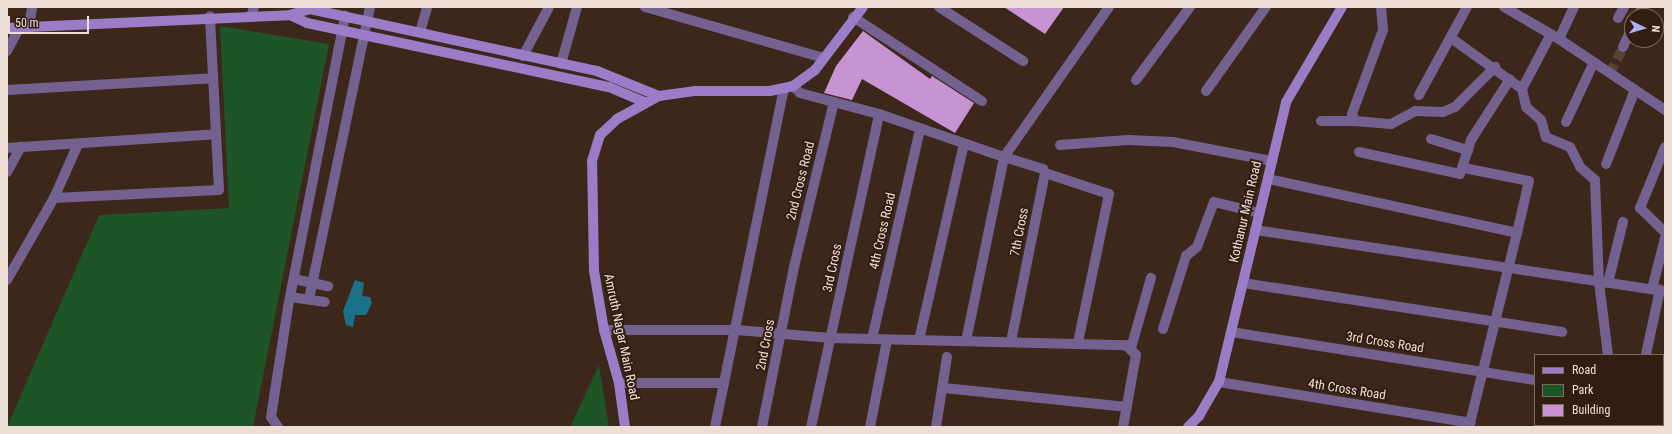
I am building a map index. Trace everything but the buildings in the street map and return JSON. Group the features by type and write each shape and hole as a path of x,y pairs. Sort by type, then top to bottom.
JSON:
{"street":[{"path":"7,51 24,27 32,7"},
{"path":"309,299 363,33 370,7"},
{"path":"420,32 427,7"},
{"path":"523,56 548,7"},
{"path":"561,64 576,7"},
{"path":"645,7 824,58"},
{"path":"715,427 788,88 805,79 824,58 853,17 863,7"},
{"path":"939,7 1023,61"},
{"path":"966,341 1004,157 1109,7"},
{"path":"1136,80 1190,7"},
{"path":"1206,91 1266,7"},
{"name":"Kothanur Main Road","path":"1188,427 1199,416 1219,382 1286,102 1342,7"},
{"path":"1355,121 1352,114 1383,30 1381,7"},
{"path":"1419,95 1467,7"},
{"path":"1504,7 1520,11 1555,37 1665,110"},
{"path":"1522,89 1574,7"},
{"path":"1618,18 1624,7"},
{"path":"290,15 310,8 366,20 618,77 658,96"},
{"path":"307,23 310,8"},
{"path":"7,28 210,16 253,11 290,15 307,23 363,33 609,87 644,102"},
{"path":"54,198 216,192 220,186 210,16"},
{"path":"278,427 270,417 290,296 345,16"},
{"path":"853,17 982,101"},
{"path":"1451,38 1495,67 1522,89 1526,107 1541,120 1544,135 1570,147 1580,167 1596,183 1608,354"},
{"path":"1566,122 1594,62"},
{"path":"1321,121 1355,121 1391,124 1415,111 1443,112 1455,107 1495,67"},
{"path":"7,90 213,78"},
{"path":"1359,152 1459,174 1464,168 1468,150 1510,79"},
{"path":"788,88 800,93 879,114 964,144 1043,169 1045,173 1109,194 1078,344"},
{"name":"Amruth Nagar Main Road","path":"625,427 619,383 604,330 594,271 592,161 600,135 617,119 644,102 658,96 696,91 788,88"},
{"path":"1606,164 1635,90"},
{"name":"2nd Cross Road","path":"794,267 834,102"},
{"name":"3rd Cross","path":"812,427 879,114"},
{"name":"4th Cross Road","path":"872,339 920,129"},
{"path":"7,148 216,134"},
{"path":"1430,139 1468,150"},
{"path":"1060,145 1128,140 1191,144 1272,161"},
{"path":"7,280 54,198 78,144"},
{"path":"919,340 964,144"},
{"path":"7,172 21,147"},
{"path":"1665,147 1640,208 1665,232"},
{"path":"1464,168 1529,181 1508,268 1498,320 1470,425"},
{"name":"7th Cross","path":"1011,341 1045,173"},
{"path":"1268,179 1517,233"},
{"path":"1163,329 1186,256 1198,247 1214,202 1260,213"},
{"path":"1603,282 1623,222"},
{"path":"1256,230 1659,290"},
{"path":"1646,354 1659,290 1665,238"},
{"name":"2nd Cross","path":"762,427 794,267"},
{"path":"1123,427 1136,356 1131,348 1151,278"},
{"path":"294,279 328,286"},
{"path":"1243,283 1498,320 1562,332"},
{"path":"290,296 325,302"},
{"path":"604,330 736,330 831,338 1011,341 1131,348"},
{"name":"3rd Cross Road","path":"1231,332 1534,380"},
{"path":"870,427 887,340"},
{"path":"936,427 944,388 947,357"},
{"name":"4th Cross Road","path":"1219,382 1470,425"},
{"path":"619,383 724,383"},
{"path":"944,388 1127,407"}],"green space":[{"path":"220,26 329,44 253,427 7,427 99,215 229,208"},
{"path":"599,365 609,427 570,427"},
{"path":"1558,426 1594,426 1556,427"}],"water":[{"path":"355,280 364,283 362,296 370,297 372,303 366,315 355,315 353,327 346,325 343,311"}],"tunnel":[{"path":"1610,73 1623,47"}]}
